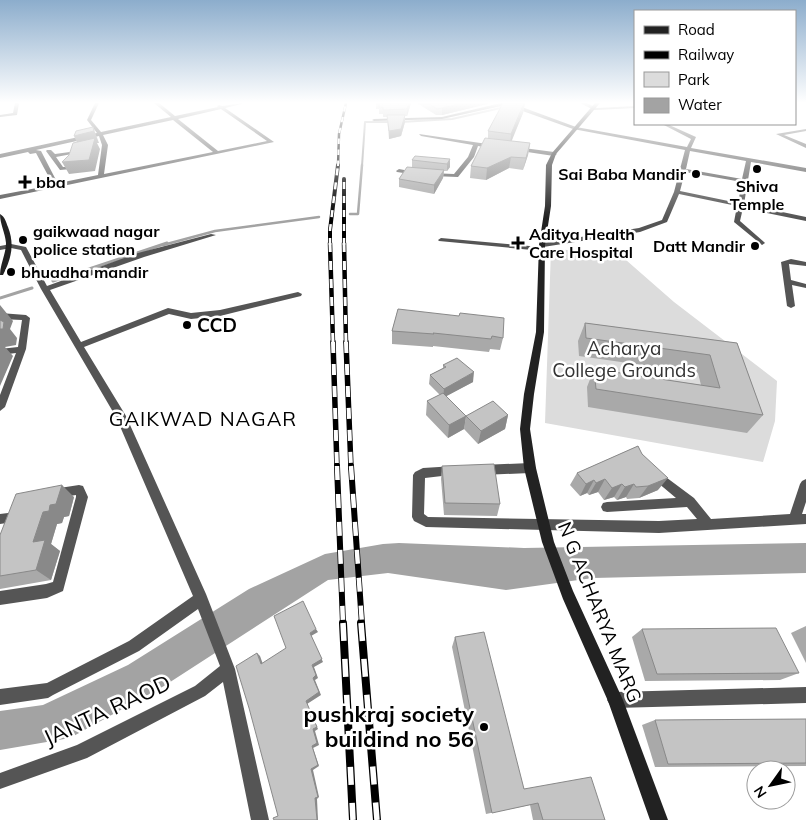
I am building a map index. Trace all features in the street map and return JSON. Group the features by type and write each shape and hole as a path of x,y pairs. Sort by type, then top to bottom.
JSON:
{"main road":[{"name":"N G ACHARYA MARG","path":"564,141 549,164 548,206 543,247 540,332 529,394 526,429 530,468 548,542 568,594 615,700 659,820"},
{"path":"0,216 10,237 11,246 0,273"}],"street":[{"path":"0,158 70,141"},
{"path":"99,174 105,145 104,141"},
{"path":"204,141 218,152"},
{"path":"0,197 74,182 95,177 99,174 270,141"},
{"path":"455,141 554,154"},
{"path":"646,141 805,170 806,162"},
{"path":"441,240 543,247 640,230 665,221 677,192 688,149 692,141"},
{"path":"98,146 105,145"},
{"path":"399,171 456,176 471,157 476,145"},
{"path":"46,146 56,161 74,155 84,149"},
{"path":"0,158 38,151 54,182 53,184 12,192 10,190"},
{"path":"52,155 74,155"},
{"path":"749,160 736,222 762,243"},
{"path":"683,170 744,181"},
{"path":"62,182 74,182"},
{"path":"0,193 22,188"},
{"path":"677,192 806,219"},
{"path":"45,289 141,255 213,235"},
{"path":"0,248 11,246 24,248 45,289 121,416 203,603 226,662 260,820"},
{"path":"790,306 786,261 806,264"},
{"path":"787,281 806,286"},
{"path":"79,346 168,311 191,316 220,313 298,294"},
{"path":"0,316 26,318 26,333 22,349 0,406"},
{"path":"0,352 22,349"},
{"path":"646,467 690,502 708,524"},
{"path":"530,468 423,473 419,475 418,517 426,522 659,527 800,520 806,484"},
{"path":"0,598 47,591 58,586 82,496 79,490 42,495"},
{"path":"607,507 690,502"},
{"path":"0,519 16,517"},
{"path":"0,697 48,690 134,646 203,603"},
{"name":"JANTA RAOD","path":"0,780 82,752 200,691 226,662"},
{"path":"615,700 806,695"}],"green space":[{"name":"Acharya College Grounds","path":"551,249 618,253 674,302 777,381 775,421 763,462 545,423"}],"water":[{"path":"399,543 524,548 806,543 806,573 593,578 506,590 388,573 328,580 164,686 70,738 0,750 0,711 43,705 128,665 249,589 325,554"}],"building":[{"path":"94,141 89,160 62,162 69,155 73,143"},
{"path":"483,141 530,143 526,158 511,157 487,168 471,166"},
{"path":"415,156 450,159 447,164 412,160"},
{"path":"407,167 444,170 434,185 399,179"},
{"path":"398,309 459,316 460,313 504,318 503,338 492,336 491,339 392,331"},
{"path":"0,320 4,322 3,329 0,329"},
{"path":"585,323 737,343 763,415 596,389 594,369 720,388 710,355 586,338"},
{"path":"457,358 474,372 444,389 430,375 446,367 443,365"},
{"path":"443,393 466,416 449,425 427,401"},
{"path":"493,401 508,415 481,431 466,416"},
{"path":"638,446 642,454 668,478 648,486 636,487 634,484 625,487 622,484 612,488 605,479 596,483 594,480 586,484 577,473"},
{"path":"494,464 500,504 445,503 442,466"},
{"path":"62,485 56,504 50,505 49,511 43,512 33,542 45,540 36,570 0,576 0,535 16,494"},
{"path":"303,601 316,629 310,633 322,659 312,665 316,675 313,678 319,692 306,701 317,727 313,729 317,743 312,746 318,765 311,769 318,797 315,798 317,820 274,820 273,818 278,816 236,666 257,653 261,664 286,648 274,616"},
{"path":"776,628 799,673 657,674 642,629"},
{"path":"484,632 524,789 591,777 605,820 543,820 538,803 492,813 455,637"},
{"path":"806,719 806,763 796,763 796,760 746,760 746,763 668,764 655,720"}],"waterway":[{"path":"362,166 364,141"},
{"path":"350,214 358,214 362,165"},
{"path":"163,245 215,231 319,217"},
{"path":"53,281 167,243"},
{"path":"0,298 32,288"}],"railway":[{"path":"338,166 339,141"},
{"path":"330,243 338,165"},
{"path":"344,179 344,243"},
{"path":"330,243 333,343"},
{"path":"344,243 346,343"},
{"path":"333,342 337,468"},
{"path":"346,342 351,468"},
{"path":"337,466 343,624"},
{"path":"351,466 362,624"},
{"path":"343,623 353,820"},
{"path":"361,623 377,820"}],"place":[{"name":"Shiva Temple","path":"757,169"},
{"name":"Sai Baba Mandir","path":"696,174"},
{"name":"bba","path":"25,182"},
{"name":"gaikwaad nagar police station","path":"23,240"},
{"name":"Aditya Health Care Hospital","path":"518,243"},
{"name":"Datt Mandir","path":"755,246"},
{"name":"bhuadha mandir","path":"11,272"},
{"name":"CCD","path":"187,325"},
{"name":"pushkraj society buildind no 56","path":"484,727"}],"district":[{"name":"GAIKWAD NAGAR","path":"203,419"}]}
